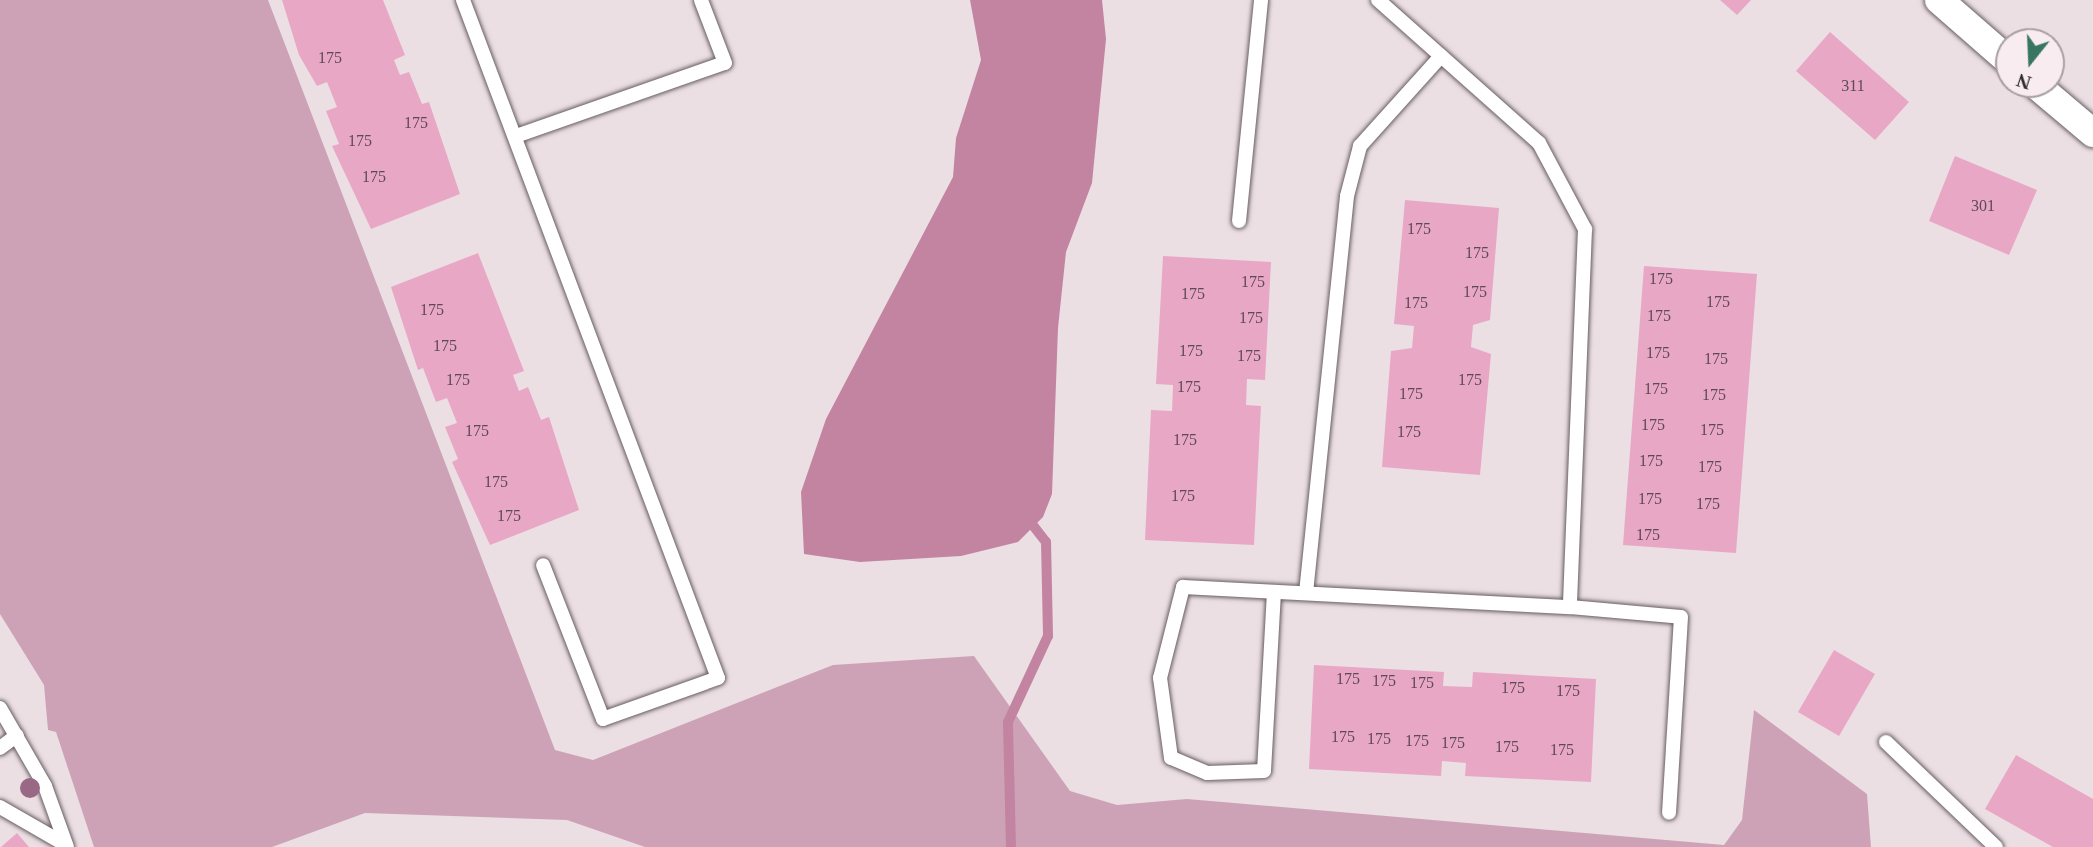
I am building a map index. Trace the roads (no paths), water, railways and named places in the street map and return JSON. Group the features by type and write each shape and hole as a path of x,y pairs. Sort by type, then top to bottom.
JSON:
{"street":[{"path":"1939,0 1995,49"},
{"path":"2052,98 2093,133"}],"lane":[{"path":"463,0 718,678 603,719 543,565"},
{"path":"516,136 725,63 701,0"},
{"path":"1239,220 1261,0"},
{"path":"1378,0 1539,143 1585,229 1570,607"},
{"path":"1306,593 1356,158 1360,146 1441,55"},
{"path":"1274,592 1264,771 1207,774 1171,758 1160,678 1183,587 1570,607 1681,617 1669,813"},
{"path":"0,708 17,735 67,846"},
{"path":"0,748 17,735"},
{"path":"1886,742 1996,847"},
{"path":"0,807 67,846"}],"waterway":[{"path":"1011,847 1008,722 1048,636 1046,542 1027,518"}]}
